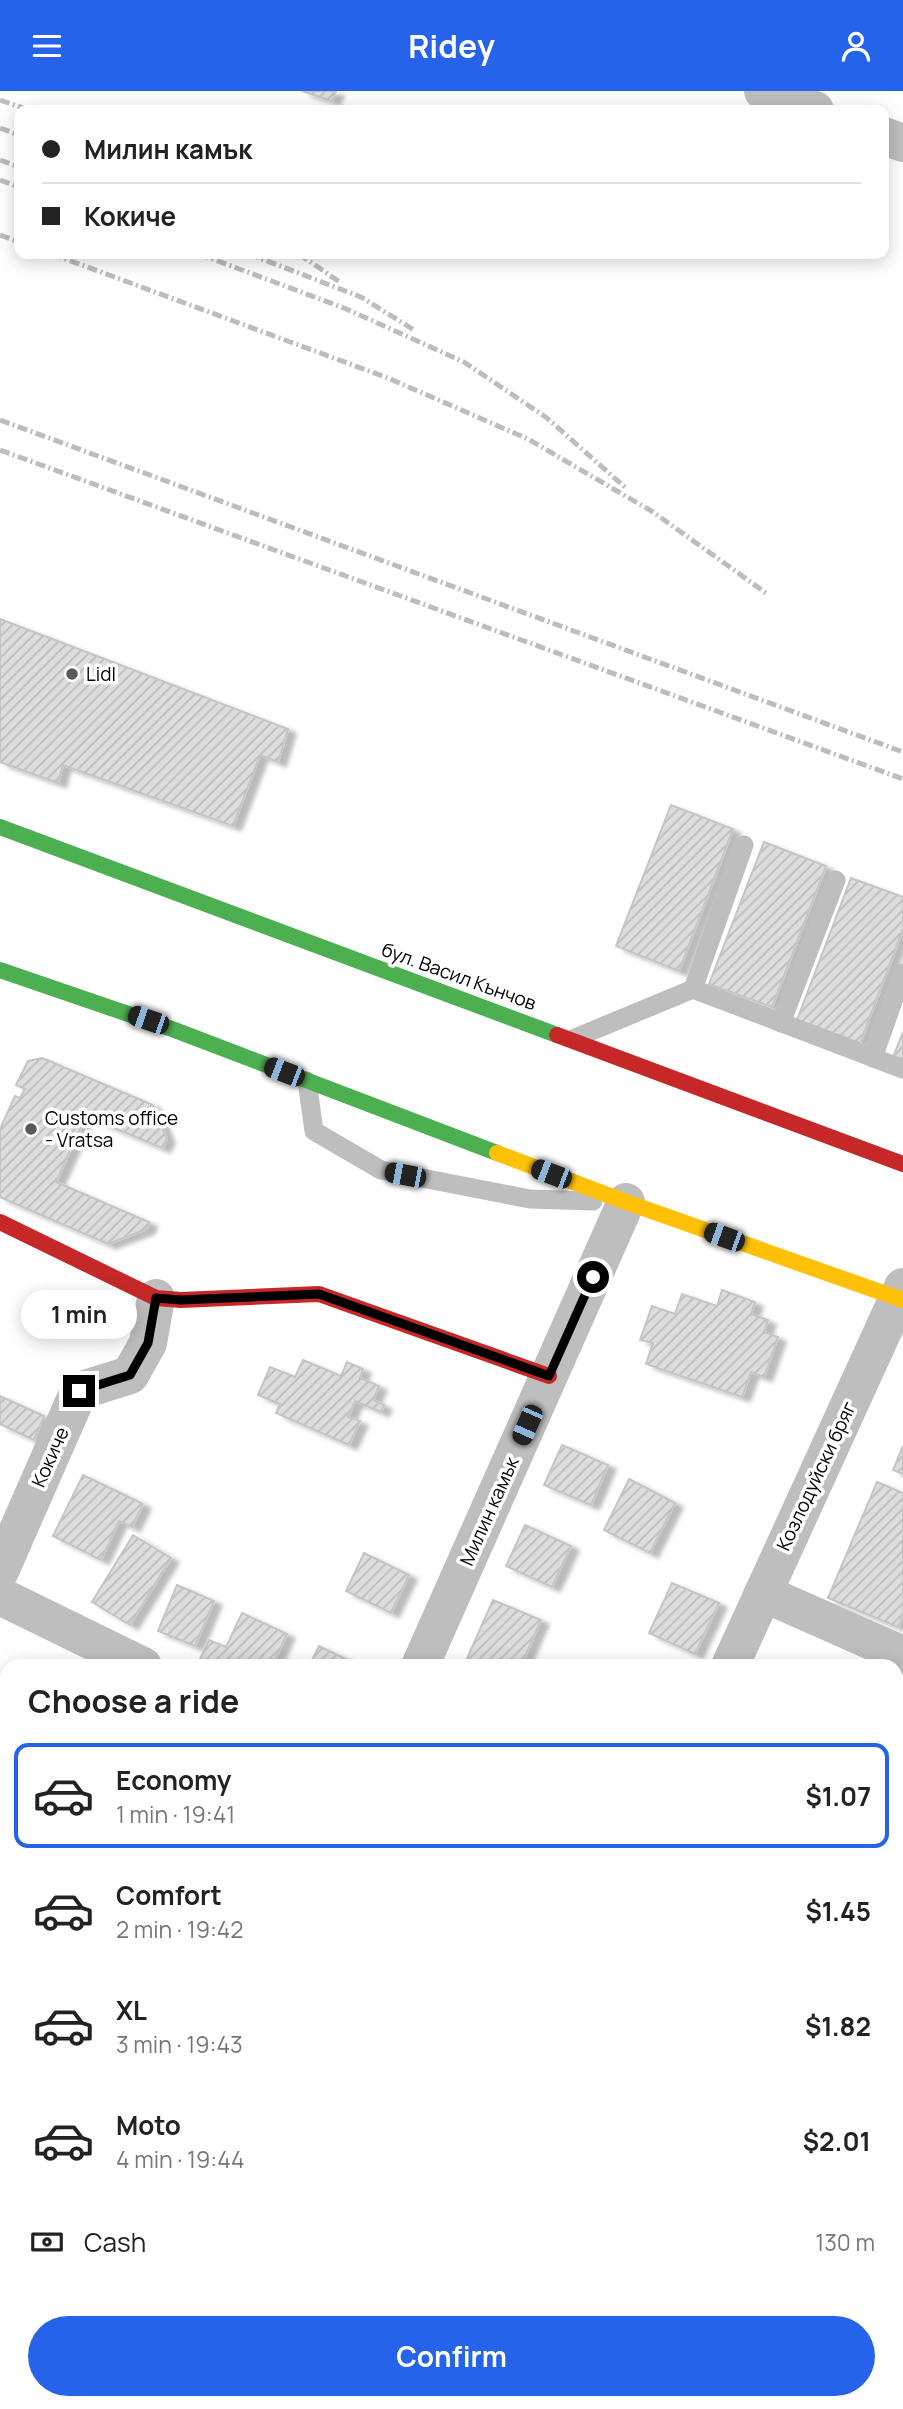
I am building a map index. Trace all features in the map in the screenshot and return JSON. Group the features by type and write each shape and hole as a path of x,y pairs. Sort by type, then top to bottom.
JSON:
{"street":[{"path":"763,91 801,105"},
{"name":"бул. Васил Кънчов","path":"0,827 903,1164"},
{"path":"0,970 172,1029 626,1202 901,1295"},
{"name":"Милин камък","path":"423,1659 626,1202"},
{"path":"0,1222 156,1298 181,1300 319,1294 549,1376"},
{"name":"Козлодуйски бряг","path":"733,1659 901,1295"},
{"name":"Кокиче","path":"0,1571 79,1391 130,1375 148,1343 156,1298"},
{"path":"763,1593 903,1655"},
{"path":"0,1596 129,1659"}],"lane":[{"path":"692,989 744,845"},
{"path":"781,1023 836,880"},
{"path":"873,1058 903,973"},
{"path":"570,1040 692,989 903,1069"},
{"path":"307,1081 314,1131 381,1170 530,1199 626,1202"}],"building":[{"path":"302,91 336,91 332,101"},
{"name":"Lidl","path":"0,619 288,729 278,762 260,755 233,826 63,765 58,783 0,762"},
{"path":"671,805 733,829 679,971 616,946"},
{"path":"764,842 826,866 772,1007 709,984"},
{"path":"851,878 903,897 903,929 860,1043 797,1020"},
{"path":"903,1032 903,1061 893,1057"},
{"name":"Customs office - Vratsa","path":"42,1058 153,1105 167,1139 162,1148 86,1116 56,1182 149,1222 147,1229 108,1244 0,1197 0,1129 15,1096 20,1098 25,1089 16,1085 28,1061"},
{"path":"722,1290 755,1302 751,1314 768,1320 764,1332 778,1337 764,1377 751,1372 742,1397 646,1364 653,1343 640,1340 652,1306 675,1314 682,1294 717,1306"},
{"path":"303,1360 341,1376 347,1362 363,1369 360,1378 379,1386 373,1400 384,1405 381,1412 355,1401 348,1417 360,1421 349,1445 276,1413 280,1404 258,1395 270,1367 295,1377"},
{"path":"0,1396 44,1416 34,1440 0,1424"},
{"path":"562,1445 608,1465 591,1505 544,1485"},
{"path":"903,1446 903,1474 893,1470"},
{"path":"83,1475 143,1504 132,1527 119,1521 101,1560 53,1536"},
{"path":"629,1479 675,1503 650,1553 604,1530"},
{"path":"877,1482 903,1493 903,1614 898,1627 828,1598"},
{"path":"525,1525 571,1546 552,1587 506,1566"},
{"path":"133,1535 171,1558 130,1625 92,1602"},
{"path":"364,1553 409,1575 391,1613 346,1591"},
{"path":"672,1583 719,1603 695,1654 649,1633"},
{"path":"177,1585 214,1601 195,1646 158,1631"},
{"path":"493,1600 541,1620 524,1659 467,1659"},
{"path":"242,1613 287,1634 275,1659 200,1659 209,1640 226,1647"},
{"path":"319,1646 346,1659 312,1659"}],"railway":[{"path":"0,100 14,105"},
{"path":"0,128 14,133"},
{"path":"0,160 14,165"},
{"path":"0,180 14,185"},
{"path":"0,235 14,240"},
{"path":"66,259 388,378 528,439 653,512 766,593"},
{"path":"212,259 344,308 464,362 547,418 627,489"},
{"path":"262,259 361,297 414,330"},
{"path":"306,259 341,283"},
{"path":"0,420 903,752"},
{"path":"0,450 903,779"}],"traffic: fast":[{"path":"0,827 557,1035"},
{"path":"0,970 172,1029 497,1153"}],"traffic: slow":[{"path":"497,1153 626,1202 903,1300"}],"traffic: jam":[{"path":"557,1035 903,1164"},
{"path":"0,1222 156,1298 181,1300 319,1294 549,1376"}],"place":[{"name":"Lidl","path":"72,674"},
{"name":"Customs office - Vratsa","path":"31,1129"}],"route":[{"path":"79,1391 130,1375 148,1343 156,1298 181,1300 319,1294 549,1376 593,1277"}]}
